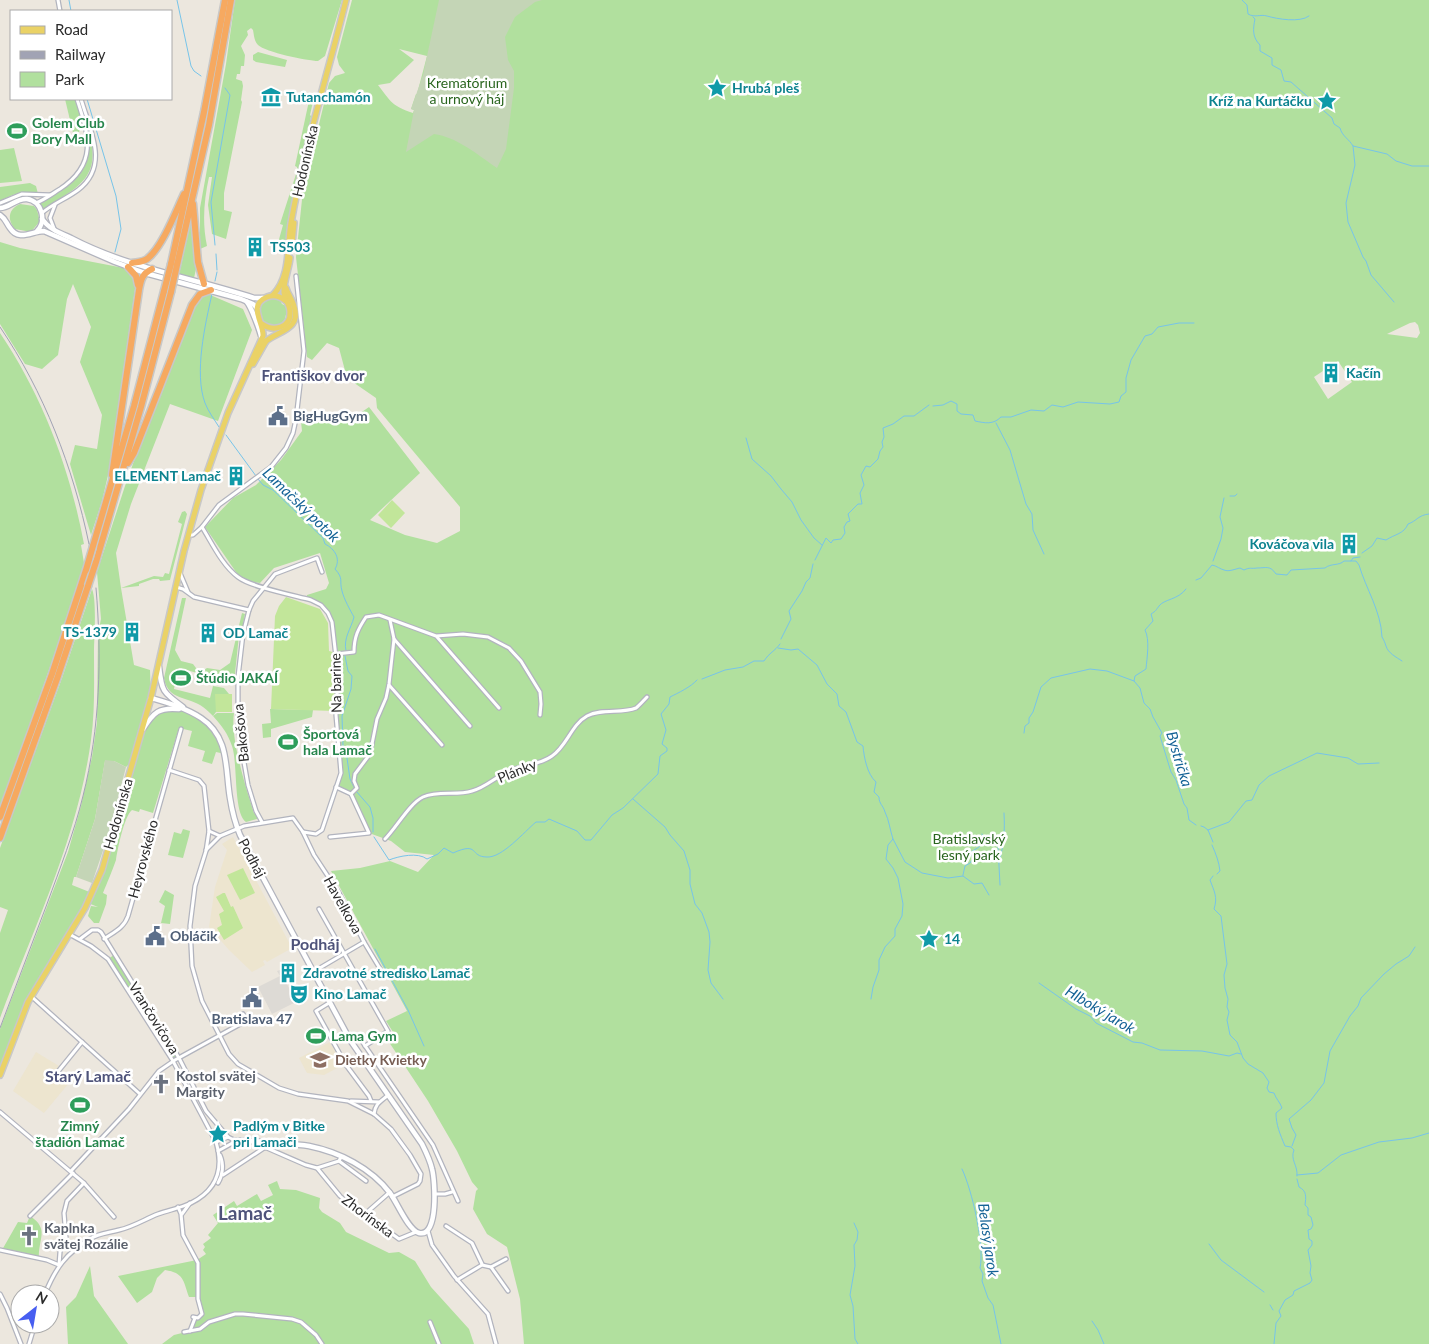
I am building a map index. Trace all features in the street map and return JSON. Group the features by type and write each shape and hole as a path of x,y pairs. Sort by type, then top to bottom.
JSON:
{"highway":[{"path":"0,838 55,675 88,586 124,468 168,292 225,0"},
{"path":"174,264 193,195 215,91 231,0"},
{"path":"139,290 136,276 130,265 147,258 154,251 177,212 188,186"},
{"path":"193,195 198,262 204,284"},
{"path":"111,489 113,463 139,290 142,276 145,272 152,269"},
{"path":"124,468 134,453 192,304 200,294 214,289"},
{"path":"60,661 168,292"},
{"path":"0,817 55,675"}],"main road":[{"name":"Hodonínska","path":"273,295 282,284 295,205 346,0"},
{"name":"Hodonínska","path":"0,1075 31,996 85,908 102,870 159,667 188,535 200,490 228,413 263,341 274,329 283,326 289,319 290,309 284,291 290,259 295,205"},
{"path":"263,341 285,331 294,320 295,307 288,294 286,284"},
{"path":"257,308 264,298 273,295 281,297 286,301"},
{"name":"Hodonínska","path":"257,308 258,318 262,324 263,341"},
{"path":"262,324 274,329"}],"street":[{"path":"35,203 50,195 76,176 85,161 87,150 79,100"},
{"path":"42,214 80,188 89,179 95,168 96,150 79,100"},
{"path":"0,203 22,194 50,195"},
{"path":"0,208 22,199 35,203 42,214 40,228 36,232"},
{"path":"55,204 50,218 55,230"},
{"path":"6,220 11,205"},
{"path":"0,215 6,220 10,229 19,235 27,236 44,231 78,247 130,265 152,269 204,284 246,301 257,308"},
{"path":"42,219 55,230 145,272 257,299 264,298"},
{"path":"188,535 193,535 202,527 219,505 271,467 286,448 296,419 304,351 296,276"},
{"path":"246,301 252,308 263,341"},
{"name":"Na barine","path":"202,527 236,576 246,582 311,600 328,613 332,622 338,686 336,715 341,773 321,832 316,834 303,832"},
{"name":"Bakošova","path":"262,822 248,785 238,728 238,672 248,610 256,596 275,574 317,558 322,572"},
{"path":"180,571 188,593"},
{"path":"176,587 194,597 248,610"},
{"path":"336,654 354,652 354,640 357,629 366,617 379,615 436,636 463,634 488,637 510,648 522,661 540,692 540,716"},
{"path":"352,793 356,788 355,774 370,754 377,719 386,698 394,639 390,619"},
{"path":"436,636 499,708"},
{"path":"394,639 470,726"},
{"path":"159,667 163,690 168,696 188,710"},
{"path":"389,684 442,744"},
{"name":"Plánky","path":"385,839 405,814 422,797 434,794 473,792 508,771 552,757 562,748 577,725 586,716 597,712 632,709 638,707 647,697"},
{"name":"Podháj","path":"151,698 188,710 208,724 221,741 237,828 312,972 350,1040 422,1144 428,1156 435,1194 432,1223 428,1231"},
{"path":"142,731 151,717 160,710 167,708 188,710"},
{"name":"Heyrovského","path":"104,939 119,930 126,922 181,729"},
{"path":"169,770 199,780 204,786 210,831 195,886 190,926 192,966 202,1001 229,1054 238,1064 280,1088 298,1094 348,1101 379,1102"},
{"path":"330,837 369,833 352,793 336,787"},
{"path":"206,851 220,836 237,828 262,822 293,818 303,832"},
{"path":"210,831 220,836"},
{"name":"Havelkova","path":"303,832 314,855 339,894 385,977"},
{"path":"319,908 388,1031 365,1046"},
{"path":"80,939 95,929 101,932 104,939"},
{"name":"Vrančovičova","path":"69,934 80,939 108,959 173,1061 216,1142 222,1159 223,1175"},
{"name":"Vrančovičova","path":"104,939 179,1058 206,1111 228,1137 236,1141"},
{"path":"312,972 364,942"},
{"path":"31,996 140,1094"},
{"path":"329,1002 316,1010 346,1065 371,1101"},
{"path":"30,1216 72,1172 159,1071 173,1061 244,1022 244,1014"},
{"path":"350,1040 357,1036 359,1037 434,1145 452,1192 458,1201"},
{"path":"56,1074 82,1042"},
{"path":"374,1114 379,1102 387,1096"},
{"path":"348,1101 374,1114 391,1129 401,1141 421,1174 418,1184 391,1194 365,1214"},
{"path":"0,1112 84,1183 114,1217"},
{"path":"216,1142 228,1137"},
{"path":"50,1284 59,1265 66,1256 91,1238 120,1230 190,1203 212,1189 217,1175 219,1153 236,1141 267,1145 308,1146 324,1150 370,1173 391,1194 406,1220 416,1232 428,1231 432,1245 457,1280 488,1314 496,1344"},
{"path":"267,1145 306,1165 317,1168 340,1159"},
{"path":"218,1183 223,1175 267,1145"},
{"path":"340,1159 366,1182"},
{"name":"Zhorínska","path":"317,1168 340,1196 358,1212 365,1214 399,1239 416,1232"},
{"path":"59,1265 60,1252 66,1237 64,1213 67,1201 84,1183"},
{"path":"435,1194 452,1192"},
{"path":"182,1214 190,1203"},
{"path":"178,1207 182,1214 183,1235 195,1255 199,1269 198,1299 202,1314 200,1318 194,1318 190,1331"},
{"path":"446,1226 472,1243 482,1265"},
{"path":"0,1250 47,1260 59,1265"},
{"path":"457,1280 482,1265 491,1267 506,1259"},
{"path":"491,1267 508,1291"},
{"path":"0,1294 20,1344"},
{"path":"184,1332 200,1329 209,1322 235,1314 252,1315 292,1319 301,1322 316,1335 322,1344"},
{"path":"430,1322 439,1344"}],"shaded area":[{"path":"233,837 292,948 267,962 263,961 265,965 252,972 209,927 215,887 227,850 222,844"},
{"path":"280,970 296,1002 272,1014 258,987 280,976 277,971"},
{"name":"Dietky Kvietky","path":"330,1042 343,1065 324,1075 307,1073 299,1058"},
{"path":"36,1052 59,1066 54,1073 69,1083 44,1113 13,1091"}],"green space":[{"path":"235,0 342,0 325,56 318,61 287,56 262,48 254,38 253,30 251,28 247,31 248,35 241,46 245,55 244,66 241,66 240,74 237,74 236,79 242,81 242,102 224,193 224,210 232,212 226,239 212,234 208,205 212,177 209,177 204,211 207,246 200,249 200,208 226,64"},
{"name":"Bratislavský lesný park","path":"352,0 1429,0 1429,1344 524,1344 520,1299 507,1247 487,1234 473,1209 478,1189 472,1182 457,1151 428,1101 385,1036 393,1032 386,1021 407,1011 331,871 360,868 390,861 418,872 434,855 405,852 391,841 369,833 351,794 336,787 341,773 336,715 340,686 334,623 324,607 307,597 307,595 326,589 329,583 320,553 274,568 260,583 248,581 238,575 205,527 233,498 256,485 281,460 302,431 300,412 340,416 359,414 369,407 420,473 370,520 405,535 437,543 460,531 460,507 377,408 376,398 347,378 339,348 327,343 312,360 307,357 296,257 303,190 329,83 335,76 345,73 339,65 337,57","holes":["399,49 427,56 411,109 414,110 413,113 393,103 378,85 390,83 414,60","1415,322 1418,325 1420,333 1417,338 1387,334","1338,361 1352,382 1328,399 1314,377"]},
{"name":"Krematórium a urnový háj","path":"439,0 542,0 535,2 515,17 505,37 508,60 514,71 514,88 506,149 497,168 459,143 434,134 406,152 414,110 411,109 423,75"},
{"path":"258,52 287,60 285,67 256,62 253,60 253,55"},
{"path":"310,96 314,97 311,116 287,226 287,239 284,243 278,243 283,225 280,224 297,171 295,166"},
{"path":"65,100 76,100 82,122 78,136 74,137"},
{"path":"87,126 92,143 93,157 91,168 86,178 78,186 43,209 40,204 72,182 83,168 89,150"},
{"path":"14,148 22,181 0,183 0,150"},
{"path":"30,183 36,186 38,194 18,193 0,201 0,187"},
{"path":"20,204 34,206 37,210 40,221 31,232 15,229 12,226 11,212"},
{"path":"191,220 193,220 196,269 194,278 179,275"},
{"path":"0,242 20,248 124,268 132,275 136,282 109,471 91,535 70,464 75,445 97,449 102,415 80,362 91,327 73,284 67,299 58,355 42,369 25,364 0,324"},
{"path":"208,294 243,309 252,330 218,421 170,404 131,504 116,553 134,665 150,670 151,698 143,728 150,719 167,708 188,710 212,728 225,754 216,752 212,764 202,761 205,751 188,746 192,731 179,728 153,813 140,809 139,812 132,810 126,819 116,860 103,893 107,895 106,904 99,923 94,923 88,916 91,906 98,907 88,903 38,983 0,1075 0,1029 68,852 92,757 97,722 98,634 101,619 97,572 147,425 194,306 200,297","holes":["134,759 99,878 92,893 72,885 95,819 105,761 114,761 126,767"]},
{"path":"265,299 279,299 286,306 287,311 284,322 274,327 262,318 260,304"},
{"path":"0,333 42,408 63,461 84,544 81,545 84,563 81,578 0,806"},
{"path":"392,500 405,513 391,528 378,515"},
{"path":"185,511 187,514 170,580 160,581 159,579 153,579 139,584 139,586 121,588 154,576 163,577 165,573 169,574 182,524 178,522 182,512"},
{"path":"92,589 95,611 94,708 85,776 65,847 0,1018 0,933 8,910 0,907 0,848 62,678"},
{"path":"286,597 320,609 328,623 329,651 333,652 336,677 334,711 271,709 275,616 279,606"},
{"path":"182,598 186,598 175,650 181,661 193,664 196,668 220,670 230,663 242,613 245,614 241,635 239,635 234,683 179,668 177,671 174,689 210,698 213,686 224,688 229,694 216,695 216,712 213,716 204,708 170,691 164,678"},
{"path":"215,694 232,694 232,712 216,712"},
{"path":"270,709 313,710 312,717 271,729 271,737 263,738 262,724 271,723"},
{"path":"217,713 234,713 233,723 236,749 254,813 258,815 257,819 246,822 242,817 237,798 234,754 229,738 213,716"},
{"path":"105,760 114,761 126,767 109,833 92,883 76,877 95,819"},
{"path":"183,829 190,831 183,858 168,855 174,832 181,834"},
{"path":"243,868 255,893 240,900 227,875"},
{"path":"165,890 174,895 170,924 161,923 165,906 159,902"},
{"path":"225,893 231,907 233,906 243,928 224,940 217,928 222,925 219,914 224,911 216,897"},
{"path":"114,955 179,1058 173,1061 108,959"},
{"path":"277,1181 280,1189 296,1190 320,1198 319,1208 322,1212 340,1223 346,1232 389,1253 399,1252 415,1261 431,1287 469,1329 474,1344 162,1344 174,1335 190,1331 195,1318 201,1316 198,1297 189,1297 182,1278 176,1273 165,1270 157,1278 152,1292 137,1303 118,1276 197,1260 206,1254 203,1250 205,1247 203,1244 211,1238 208,1235 218,1223 213,1215 234,1201 237,1206 257,1194 261,1201 273,1195 268,1185"},
{"path":"30,1216 40,1225 42,1235 39,1258 2,1250 18,1222 27,1223"},
{"path":"90,1266 94,1296 128,1344 68,1344 66,1307 76,1297"}],"waterway":[{"path":"69,0 71,10"},
{"name":"Lamačský potok","path":"177,0 191,66 201,76"},
{"path":"1242,0 1247,5 1248,14 1255,16 1294,20 1309,16"},
{"path":"1253,17 1255,19 1254,36 1260,45 1260,51 1272,58 1272,65 1281,70 1284,81 1291,82 1332,118 1334,124 1340,128 1353,146 1387,154 1396,161 1412,166 1429,166"},
{"name":"Lamačský potok","path":"215,245 211,202 230,95 225,88"},
{"path":"87,100 116,196 121,229 115,252"},
{"path":"1353,146 1355,165 1346,203 1348,222 1371,275 1394,302"},
{"name":"Lamačský potok","path":"216,254 217,270"},
{"name":"Lamačský potok","path":"215,281 217,272"},
{"name":"Lamačský potok","path":"212,294 206,320 200,378 205,403 219,427"},
{"name":"Lamačský potok","path":"933,406 943,405 951,401 957,404 957,411 961,414 973,415 975,421 989,423 1001,417 1011,417 1031,410 1044,411 1052,405 1063,407 1078,402 1110,404 1119,402 1121,396 1126,392 1126,378 1131,360 1145,336 1152,334 1158,327 1179,323 1194,323"},
{"name":"Lamačský potok","path":"815,560 826,538 831,543 833,540 841,539 845,533 844,527 850,521 848,514 858,504 862,504 860,493 864,485 861,475 866,466 870,467 878,459 883,447 883,428 904,416 914,416 929,405"},
{"path":"996,423 1010,450 1026,504 1032,514 1033,530 1044,554"},
{"name":"Lamačský potok","path":"226,435 256,476"},
{"path":"746,438 752,459 771,476 792,502 801,520 814,538 822,545"},
{"name":"Lamačský potok","path":"258,479 263,485 273,490 323,538 325,544 336,555 337,565 335,569 340,577 344,597 354,617 346,638 346,651"},
{"path":"1230,496 1237,494"},
{"path":"1213,561 1223,528 1220,517 1224,498"},
{"name":"Bystrička","path":"1362,553 1372,546 1377,538 1386,540 1402,532 1408,524 1429,514"},
{"name":"Bystrička","path":"1196,580 1201,578 1212,565 1228,571 1240,568 1244,570 1249,568 1268,568 1272,569 1276,574 1287,575 1291,570 1325,568 1360,557"},
{"path":"1351,561 1356,561 1359,565 1376,609 1382,637 1387,648 1392,655 1402,661"},
{"name":"Lamačský potok","path":"781,639 791,619 789,611 810,578 813,564"},
{"name":"Bystrička","path":"1186,589 1183,593 1161,604 1151,614 1153,621 1145,630 1148,644 1146,669 1135,676 1134,681 1140,688 1144,703 1150,709 1162,733 1160,736 1171,772 1187,808 1189,820 1196,825"},
{"name":"Lamačský potok","path":"702,679 725,670 743,667 754,661 764,661 780,644"},
{"path":"778,648 798,649 817,665 827,684 837,694 839,706 846,712 857,742 863,746 868,770 876,782 874,792 879,797 893,839 888,845 886,859 898,878 903,904 902,916 895,929 895,936 885,947 879,960 879,970 871,999"},
{"name":"Lamačský potok","path":"345,656 348,671 352,676 351,689 342,716 343,746 346,751 350,779 356,791 370,807 373,818 373,832"},
{"path":"1024,733 1041,687 1051,678 1090,669 1107,671 1134,681"},
{"name":"Lamačský potok","path":"374,837 389,860 414,855 427,859 438,854 444,848 453,853 471,849 481,856 493,856 513,844 536,822 545,822 549,819 577,831 585,840 591,840 612,815 623,808 658,774 660,756 667,751 667,748 662,744 666,730 661,714 669,704 670,697 697,680"},
{"path":"1208,830 1229,822 1246,801 1252,800 1259,785 1269,776 1317,753 1348,758 1358,764 1379,763"},
{"path":"633,799 665,827 684,851 690,870 690,884 695,904 702,913 709,932 708,970 711,983 723,999"},
{"path":"999,862 1004,838 1004,813"},
{"name":"Bystrička","path":"1201,826 1208,830 1213,842"},
{"path":"963,875 965,866 973,859 971,852 979,847 984,840 982,834"},
{"path":"893,839 905,862 922,873 948,878 963,876"},
{"name":"Bystrička","path":"1212,845 1220,868 1217,874"},
{"path":"998,846 1000,885"},
{"path":"963,876 974,884 982,883 989,895"},
{"name":"Bystrička","path":"1213,876 1210,880 1216,897 1214,909 1221,916 1227,964 1224,975 1228,999 1227,1007 1229,1012 1227,1020 1230,1035 1237,1042 1243,1058 1248,1064 1263,1073 1269,1082 1267,1088 1269,1092 1274,1093 1282,1108 1276,1113 1278,1126 1285,1146 1291,1147 1294,1150 1293,1157 1297,1176"},
{"path":"1292,1146 1296,1135 1289,1119 1311,1100 1324,1083 1330,1051 1361,998 1384,974 1409,956 1415,947"},
{"path":"375,949 408,1010 424,1046"},
{"name":"Hlboký jarok","path":"1039,983 1076,1009 1090,1016 1096,1023 1133,1042 1142,1043 1160,1050 1202,1051 1229,1056 1237,1053 1241,1054"},
{"path":"1297,1175 1318,1173 1341,1155 1379,1142 1412,1138 1429,1133"},
{"name":"Belasý jarok","path":"962,1169 970,1190 977,1218 981,1246 980,1268 983,1274 982,1281 988,1298 993,1305 1001,1344"},
{"name":"Bystrička","path":"1274,1344 1276,1323 1281,1316 1279,1311 1285,1300 1293,1295 1294,1291 1310,1283 1312,1280 1308,1250 1312,1245 1312,1241 1309,1239 1308,1230 1313,1225 1311,1217 1308,1215 1308,1208 1305,1205 1305,1192 1299,1187 1297,1179"},
{"path":"854,1223 858,1232 854,1245 855,1266 850,1295 853,1306 855,1339 858,1344"},
{"path":"1209,1244 1221,1260 1264,1292"},
{"path":"1270,1305 1273,1310"},
{"path":"1092,1321 1104,1344"}],"railway":[{"path":"0,327 30,378 55,431 75,487 89,544"},
{"path":"0,1028 66,850 89,770 98,693 99,640 96,588"}],"place":[{"name":"Hrubá pleš","path":"717,88"},
{"name":"Tutanchamón","path":"271,97"},
{"name":"Kríž na Kurtáčku","path":"1327,101"},
{"name":"Golem Club Bory Mall","path":"17,131"},
{"name":"TS503","path":"255,247"},
{"name":"Kačín","path":"1331,373"},
{"name":"BigHugGym","path":"278,416"},
{"name":"ELEMENT Lamač","path":"236,476"},
{"name":"Kováčova vila","path":"1349,544"},
{"name":"TS-1379","path":"132,632"},
{"name":"OD Lamač","path":"208,633"},
{"name":"Štúdio JAKAÍ","path":"181,678"},
{"name":"Športová hala Lamač","path":"288,742"},
{"name":"Obláčik","path":"155,936"},
{"name":"14","path":"929,939"},
{"name":"Zdravotné stredisko Lamač","path":"288,973"},
{"name":"Kino Lamač","path":"299,994"},
{"name":"Bratislava 47","path":"252,998"},
{"name":"Lama Gym","path":"316,1036"},
{"name":"Dietky Kvietky","path":"320,1060"},
{"name":"Kostol svätej Margity","path":"161,1084"},
{"name":"Zimný štadión Lamač","path":"80,1105"},
{"name":"Padlým v Bitke pri Lamači","path":"218,1134"},
{"name":"Kaplnka svätej Rozálie","path":"29,1236"}],"district":[{"name":"Františkov dvor","path":"313,376"},
{"name":"Podháj","path":"315,944"},
{"name":"Starý Lamač","path":"88,1076"},
{"name":"Lamač","path":"245,1213"}]}
